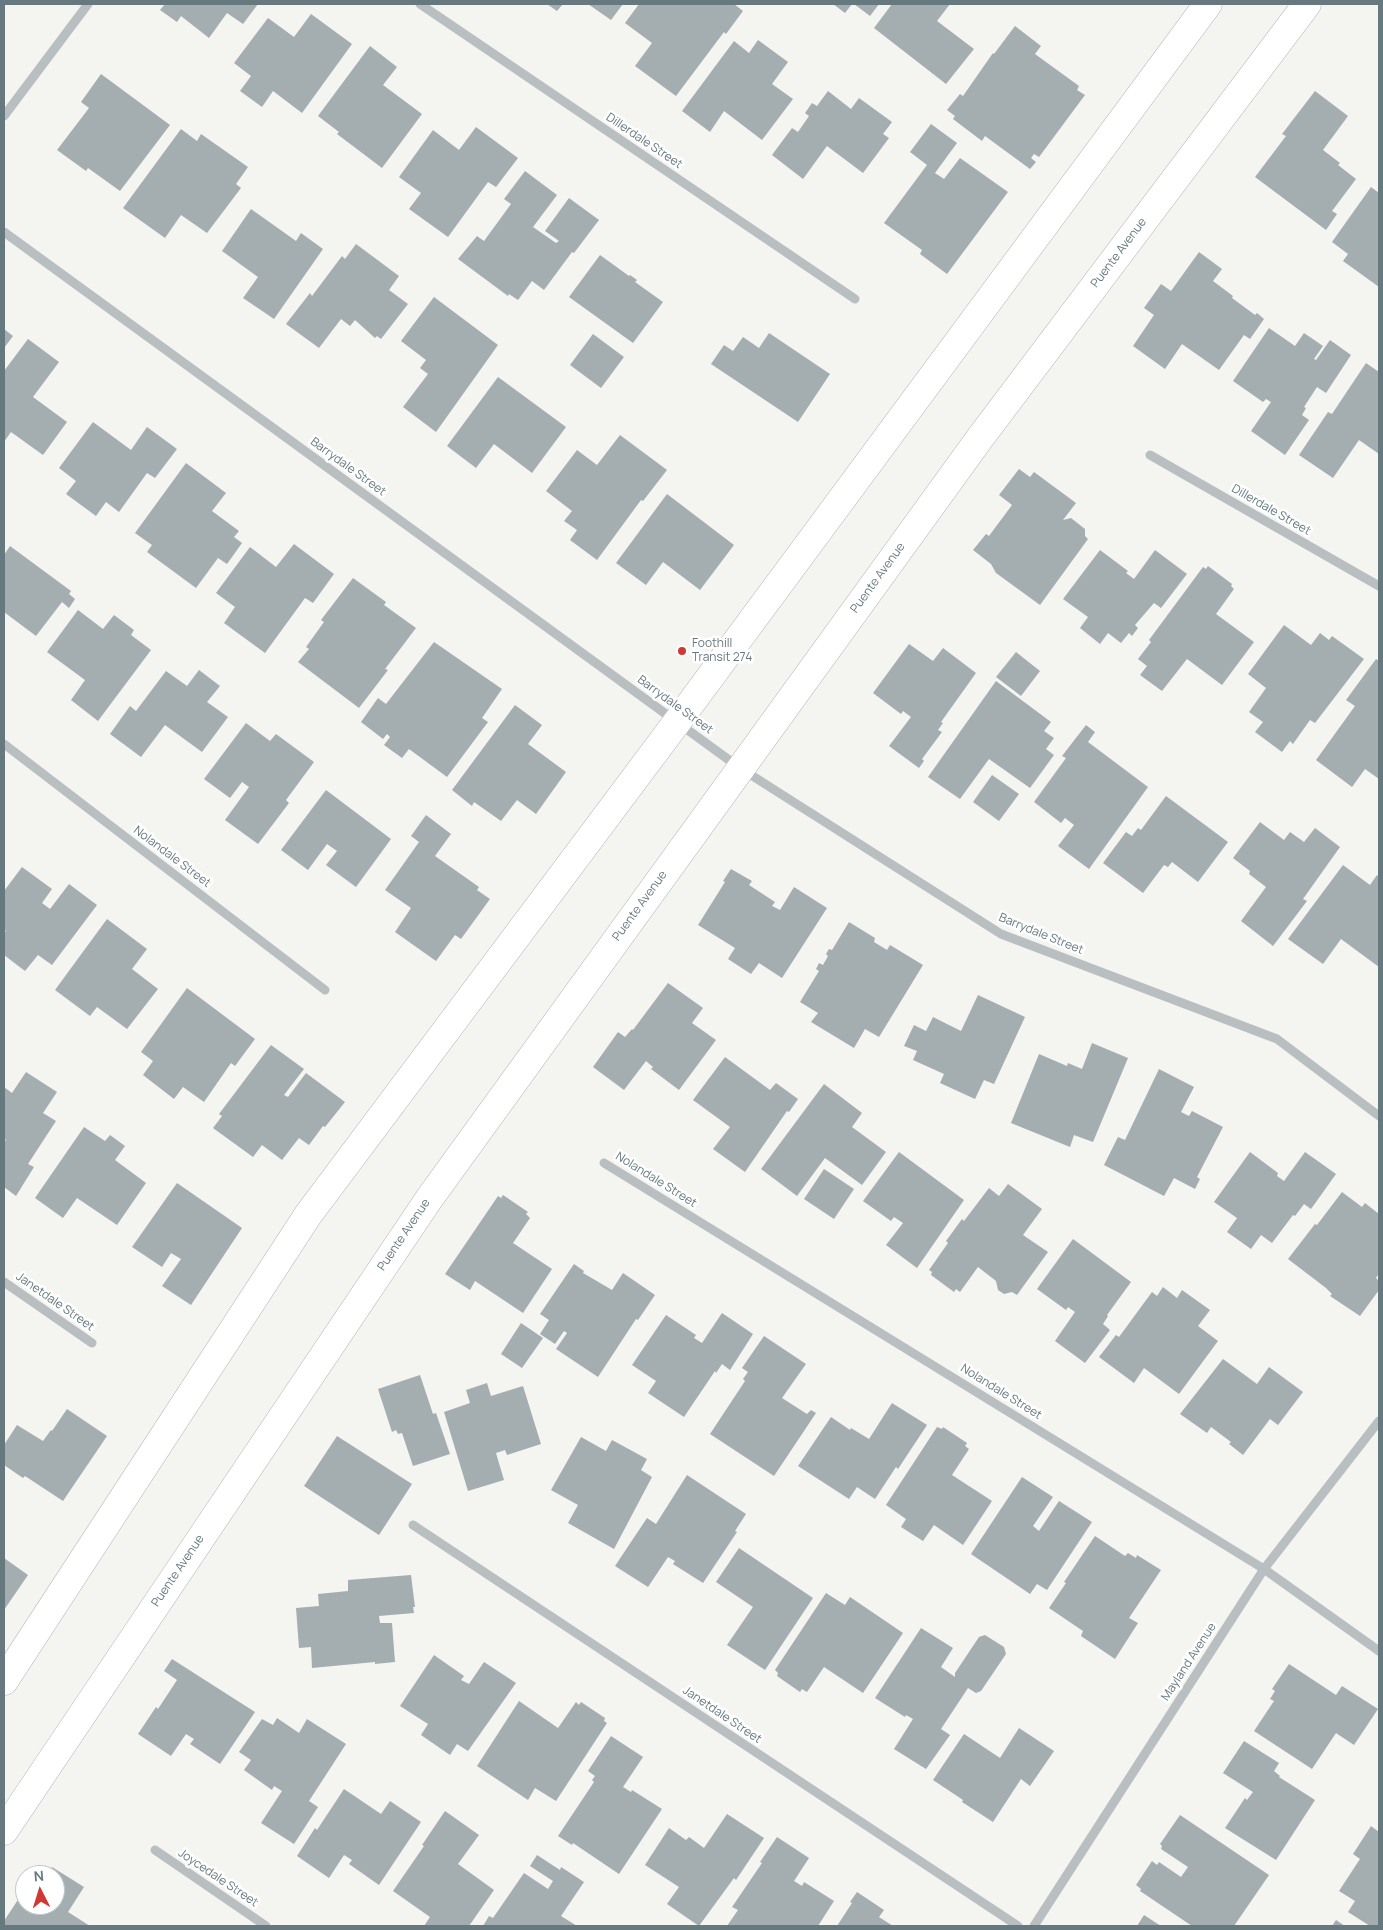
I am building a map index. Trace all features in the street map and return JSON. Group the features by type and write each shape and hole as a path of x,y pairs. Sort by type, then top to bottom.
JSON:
{"main road":[{"path":"4,1681 308,1215 677,722 1208,4"},
{"name":"Puente Avenue","path":"4,1831 429,1199 980,438 1308,4"}],"street":[{"path":"4,116 88,4"},
{"name":"Dillerdale Street","path":"420,4 855,298"},
{"name":"Barrydale Street","path":"4,232 740,768 1001,934 1277,1039 1379,1116"},
{"name":"Dillerdale Street","path":"1150,455 1379,586"},
{"name":"Nolandale Street","path":"4,744 325,990"},
{"name":"Nolandale Street","path":"604,1163 1264,1569 1379,1652"},
{"name":"Janetdale Street","path":"4,1282 92,1343"},
{"name":"Mayland Avenue","path":"1034,1926 1264,1569 1379,1421"},
{"name":"Janetdale Street","path":"413,1525 1018,1926"},
{"name":"Joycedale Street","path":"155,1850 266,1926"}],"building":[{"path":"165,4 258,4 243,24 227,13 209,38 181,16 177,22 160,10"},
{"path":"547,4 563,4 557,11"},
{"path":"588,4 623,4 611,20"},
{"path":"639,4 734,4 743,11 726,34 724,32 676,96 635,66 652,43 625,23"},
{"path":"833,4 852,4 845,13"},
{"path":"854,4 879,4 870,16"},
{"path":"892,4 950,4 937,21 974,49 946,84 874,28"},
{"path":"311,14 352,44 302,113 273,91 262,107 240,91 251,76 234,63 268,18 294,37"},
{"path":"1015,26 1041,46 1035,54 1079,86 1077,90 1085,95 1039,157 1034,154 1031,158 1036,162 1030,169 985,136 982,141 953,119 955,116 947,110 960,94 963,96 993,53"},
{"path":"758,40 788,62 772,84 793,99 762,140 724,111 710,132 682,111 734,41 749,53"},
{"path":"370,46 397,67 383,85 422,114 382,168 337,134 339,132 318,116"},
{"path":"101,74 170,125 120,191 88,168 86,171 57,150 89,108 81,102"},
{"path":"828,91 851,109 859,98 892,122 883,134 889,138 863,173 827,146 803,179 772,155 792,128 798,132 809,116 805,113 812,103 817,106"},
{"path":"1315,91 1348,116 1323,150 1356,179 1332,211 1337,214 1326,230 1255,177 1286,136 1282,134"},
{"path":"931,124 957,143 935,173 944,179 960,158 1008,192 947,274 920,254 922,250 884,223 927,165 910,152"},
{"path":"476,127 518,158 496,187 488,182 448,237 409,209 421,193 399,177 433,130 459,150"},
{"path":"181,129 197,141 201,134 248,167 236,184 241,188 207,233 181,215 165,238 123,208"},
{"path":"525,171 557,195 533,227 556,243 559,241 545,231 569,198 599,220 544,290 532,281 518,300 509,294 508,296 458,259 477,236 484,241 511,204 504,199"},
{"path":"1371,187 1379,193 1379,287 1343,261 1348,254 1332,242"},
{"path":"251,209 296,241 301,233 323,249 274,319 243,298 258,277 222,251"},
{"path":"356,244 399,276 389,290 408,304 381,339 377,336 375,338 355,320 350,326 341,319 319,348 286,324 310,293 312,296 342,256 345,259"},
{"path":"1199,252 1222,269 1213,281 1233,296 1232,298 1255,315 1257,313 1264,319 1250,339 1244,335 1219,370 1182,344 1165,369 1133,346 1154,315 1144,308 1161,284 1171,291"},
{"path":"600,255 637,280 635,282 663,302 633,343 569,297"},
{"path":"434,297 498,345 436,432 403,407 428,374 420,368 426,360 401,341"},
{"path":"1269,328 1295,346 1304,333 1323,346 1314,359 1316,360 1330,340 1351,355 1326,393 1317,387 1304,407 1306,408 1302,415 1309,420 1285,455 1251,431 1271,402 1266,399 1263,402 1233,381"},
{"path":"4,329 13,336 4,348"},
{"path":"769,333 830,374 798,422 711,364 724,345 733,351 743,337 759,348"},
{"path":"593,334 624,357 601,388 570,365"},
{"path":"28,339 59,362 33,397 67,422 43,455 11,432 4,442 4,371"},
{"path":"1366,363 1379,372 1379,454 1359,440 1333,478 1299,455 1328,412 1332,414"},
{"path":"498,377 566,427 532,473 494,444 476,468 447,446"},
{"path":"93,422 131,450 147,427 177,449 155,478 147,473 119,512 106,502 96,516 66,494 76,481 59,468"},
{"path":"620,435 667,470 643,501 641,500 597,560 570,540 577,530 564,521 572,511 546,491 577,450 597,465"},
{"path":"186,463 226,493 212,511 239,531 234,537 242,543 227,564 218,558 196,588 147,552 152,545 135,533"},
{"path":"1019,469 1030,477 1034,472 1076,503 1063,520 1071,518 1085,529 1085,536 1088,539 1040,605 996,573 991,564 973,550 986,534 989,536 1012,505 999,495"},
{"path":"667,494 734,545 700,590 663,562 646,585 616,563"},
{"path":"294,544 334,574 313,603 305,598 265,653 224,623 235,607 216,593 250,547 276,567"},
{"path":"10,546 71,591 69,594 75,599 69,608 62,602 36,636 4,612 4,555"},
{"path":"1100,550 1128,571 1126,573 1134,579 1155,550 1187,574 1161,608 1154,603 1135,625 1138,628 1132,636 1129,633 1121,643 1108,633 1100,644 1080,628 1088,617 1063,599"},
{"path":"1208,566 1232,584 1231,586 1234,589 1216,614 1254,642 1222,685 1187,659 1162,691 1140,675 1147,666 1138,659 1151,642 1149,640 1203,567 1206,569"},
{"path":"353,578 386,602 384,605 416,628 385,669 388,670 359,708 298,662 309,649 306,647 324,622 321,620"},
{"path":"78,610 103,629 114,615 134,630 131,635 151,650 98,721 71,700 85,680 47,652"},
{"path":"1284,625 1311,645 1320,633 1329,640 1332,636 1364,659 1315,723 1310,720 1293,744 1290,741 1282,752 1255,732 1263,722 1249,712 1266,688 1248,674"},
{"path":"434,642 502,689 482,718 488,722 447,777 409,749 402,758 384,745 390,737 387,734 383,739 361,722 378,698 386,704"},
{"path":"909,644 933,661 943,648 976,673 941,722 943,723 938,730 942,732 922,759 924,761 919,768 889,746 911,717 903,711 901,714 873,693"},
{"path":"1016,652 1040,671 1021,696 996,677"},
{"path":"1376,659 1379,661 1379,779 1365,769 1352,787 1316,760 1355,706 1346,700"},
{"path":"199,670 220,686 207,702 228,717 202,752 165,725 141,757 110,734 130,706 136,711 166,671 187,686"},
{"path":"996,681 1051,722 1044,731 1054,738 1046,749 1054,755 1030,788 989,759 960,799 928,777"},
{"path":"515,705 542,725 528,744 566,772 536,814 517,800 501,821 474,802 472,806 452,790"},
{"path":"246,723 270,741 276,734 314,762 286,800 289,803 258,844 225,820 249,787 242,782 230,798 204,779"},
{"path":"1086,725 1095,732 1088,742 1148,787 1089,869 1058,846 1074,825 1065,818 1061,823 1034,802 1066,758 1062,756"},
{"path":"992,775 1019,794 999,821 973,802"},
{"path":"326,790 391,839 356,887 326,865 337,851 327,844 308,870 281,850"},
{"path":"1166,796 1228,842 1198,882 1172,862 1168,867 1164,865 1143,893 1103,863 1126,832 1132,836 1138,828 1141,830"},
{"path":"426,815 451,834 435,856 479,887 477,890 490,899 461,939 455,935 436,961 395,932 411,908 385,890 419,842 411,836"},
{"path":"1260,822 1284,840 1290,832 1304,842 1315,828 1340,847 1303,899 1307,901 1273,946 1241,921 1266,887 1233,858"},
{"path":"1343,865 1370,885 1377,875 1379,877 1379,967 1341,939 1323,964 1288,939"},
{"path":"22,867 52,889 42,903 50,909 69,884 97,905 52,965 38,955 25,971 4,955 4,933 6,931 4,929 4,891"},
{"path":"731,869 752,881 749,885 775,902 772,906 780,910 794,887 827,908 782,978 759,963 751,974 728,959 735,948 698,925"},
{"path":"107,919 147,949 132,969 158,989 127,1029 97,1007 90,1016 55,990"},
{"path":"849,922 875,938 874,942 887,950 890,945 923,965 879,1037 865,1029 854,1048 811,1022 818,1013 800,1002 819,971 816,969 819,963 823,965 828,956 826,954 829,949 832,950"},
{"path":"668,983 703,1008 692,1023 716,1040 679,1090 651,1069 653,1067 646,1061 624,1090 593,1067 618,1032 625,1037 633,1030"},
{"path":"187,988 255,1039 235,1066 231,1063 204,1102 183,1087 174,1099 143,1075 153,1061 141,1052"},
{"path":"978,995 1025,1017 994,1084 984,1080 975,1099 940,1083 944,1074 913,1060 917,1051 904,1046 914,1025 926,1031 933,1017 961,1031"},
{"path":"1092,1043 1128,1058 1093,1142 1074,1135 1070,1147 1011,1123 1039,1054 1067,1066 1068,1063 1082,1069"},
{"path":"271,1045 304,1069 284,1095 288,1097 306,1073 345,1102 309,1145 299,1138 282,1160 262,1145 253,1157 213,1128 222,1116 219,1114"},
{"path":"725,1057 770,1090 776,1083 798,1099 789,1112 787,1111 745,1172 713,1149 730,1127 693,1100"},
{"path":"1159,1069 1194,1087 1181,1112 1189,1116 1192,1111 1223,1127 1197,1177 1200,1179 1195,1189 1174,1178 1164,1196 1104,1165 1118,1137 1125,1140"},
{"path":"26,1072 57,1092 43,1113 56,1121 28,1164 34,1167 16,1196 4,1187 4,1143 6,1140 4,1139 4,1087 12,1093"},
{"path":"824,1084 862,1113 852,1127 886,1152 862,1185 825,1158 797,1196 761,1169"},
{"path":"84,1127 105,1141 110,1135 125,1146 115,1160 146,1183 117,1225 77,1198 63,1218 35,1198"},
{"path":"899,1152 964,1200 917,1268 886,1245 903,1223 894,1217 891,1221 863,1201"},
{"path":"1250,1152 1278,1173 1277,1176 1284,1181 1305,1152 1336,1174 1311,1209 1304,1204 1295,1216 1293,1215 1272,1243 1261,1235 1251,1249 1227,1232 1237,1218 1214,1202"},
{"path":"824,1169 854,1189 834,1219 804,1199"},
{"path":"177,1183 242,1228 191,1305 162,1286 181,1259 171,1253 162,1267 132,1247"},
{"path":"1008,1184 1042,1209 1023,1235 1048,1252 1017,1295 1012,1292 1004,1294 998,1290 996,1281 978,1267 960,1292 956,1289 954,1292 931,1275 932,1272 929,1270 962,1219 964,1221 989,1188 999,1196"},
{"path":"1342,1192 1362,1207 1365,1203 1379,1214 1379,1273 1376,1278 1379,1281 1379,1290 1360,1316 1330,1296 1332,1294 1326,1288 1288,1259"},
{"path":"503,1195 528,1212 526,1214 530,1218 513,1243 552,1269 523,1313 475,1281 470,1290 445,1274 498,1196 501,1198"},
{"path":"1073,1239 1131,1282 1107,1315 1103,1324 1110,1330 1085,1363 1055,1341 1075,1312 1068,1307 1066,1310 1037,1289"},
{"path":"574,1264 584,1271 583,1273 612,1290 623,1273 655,1295 638,1320 636,1319 598,1377 556,1349 567,1333 564,1331 555,1344 540,1334 549,1320 540,1314"},
{"path":"1163,1287 1177,1298 1182,1290 1210,1310 1198,1326 1218,1341 1179,1394 1144,1368 1134,1383 1099,1357 1116,1335 1119,1337 1152,1292 1157,1296"},
{"path":"722,1313 753,1334 730,1370 722,1364 716,1373 715,1371 684,1417 648,1393 656,1381 632,1365 666,1315 696,1335 694,1338 702,1343"},
{"path":"521,1323 543,1338 522,1368 501,1354"},
{"path":"764,1336 806,1364 782,1398 807,1414 811,1410 816,1413 774,1476 710,1434 745,1381 743,1379 748,1372 742,1368"},
{"path":"1223,1359 1257,1384 1269,1367 1303,1392 1278,1425 1270,1419 1243,1455 1229,1444 1231,1442 1211,1427 1207,1433 1180,1414"},
{"path":"420,1375 433,1414 436,1413 450,1454 413,1466 402,1433 398,1434 396,1430 392,1432 378,1389"},
{"path":"487,1383 491,1396 523,1386 541,1444 507,1455 505,1450 496,1453 504,1480 468,1491 444,1412 470,1403 466,1390"},
{"path":"892,1403 927,1425 898,1469 896,1467 875,1499 857,1487 849,1499 798,1466 831,1417 850,1430 851,1428 869,1439"},
{"path":"67,1409 107,1436 63,1501 25,1476 23,1478 4,1465 4,1445 17,1425 43,1441"},
{"path":"937,1427 942,1429 943,1427 967,1443 965,1446 969,1449 952,1475 992,1501 963,1545 934,1525 923,1541 901,1527 906,1519 886,1505"},
{"path":"337,1436 412,1484 379,1535 304,1486"},
{"path":"581,1437 606,1451 612,1440 647,1459 641,1470 652,1477 614,1549 568,1523 578,1505 551,1490"},
{"path":"687,1475 746,1514 735,1531 737,1532 703,1583 673,1564 675,1561 668,1557 648,1587 615,1566 647,1518 656,1524"},
{"path":"1022,1477 1053,1497 1033,1526 1039,1531 1059,1501 1092,1522 1047,1590 1037,1584 1030,1594 971,1554"},
{"path":"1095,1536 1125,1556 1128,1553 1136,1558 1137,1555 1161,1570 1129,1618 1138,1623 1115,1659 1081,1636 1083,1631 1049,1608"},
{"path":"739,1548 813,1598 765,1670 727,1645 753,1607 716,1582"},
{"path":"4,1558 28,1575 4,1610"},
{"path":"411,1575 414,1613 379,1616 380,1623 392,1623 395,1662 312,1668 311,1647 299,1648 296,1608 319,1606 318,1594 348,1591 348,1580"},
{"path":"826,1593 845,1605 850,1597 903,1633 863,1693 824,1667 807,1692 802,1689 800,1692 777,1676 778,1673 775,1670"},
{"path":"921,1628 953,1648 941,1667 955,1677 955,1673 979,1637 985,1635 1004,1647 1006,1654 981,1691 976,1693 968,1688 941,1729 950,1735 926,1769 894,1749 913,1719 906,1715 905,1717 875,1698"},
{"path":"434,1655 464,1676 461,1680 469,1684 484,1662 516,1683 468,1751 457,1744 450,1755 421,1735 428,1724 400,1706"},
{"path":"172,1659 255,1712 220,1764 190,1744 194,1739 186,1734 171,1756 138,1734 156,1707 158,1709 177,1680 164,1671"},
{"path":"1289,1664 1336,1695 1342,1686 1378,1709 1354,1745 1336,1733 1312,1769 1254,1731 1274,1701 1270,1699 1275,1691 1272,1689"},
{"path":"519,1701 558,1728 576,1702 579,1705 581,1702 605,1718 604,1721 607,1723 556,1801 535,1788 528,1800 477,1766"},
{"path":"277,1718 299,1733 307,1719 346,1744 309,1801 318,1807 294,1844 261,1823 282,1791 274,1786 272,1790 244,1770 251,1760 239,1752 262,1719 273,1725"},
{"path":"1019,1728 1054,1751 1030,1786 1021,1779 993,1822 933,1780 964,1734 1000,1758"},
{"path":"611,1736 643,1757 623,1787 631,1792 632,1790 662,1809 619,1874 573,1843 572,1845 558,1836 594,1782 592,1780 595,1776 588,1771"},
{"path":"1244,1741 1279,1763 1274,1771 1279,1777 1315,1800 1276,1860 1225,1828 1245,1798 1247,1800 1253,1792 1223,1773"},
{"path":"344,1789 381,1814 390,1801 421,1822 379,1885 349,1864 352,1860 344,1855 329,1878 297,1856"},
{"path":"445,1811 479,1835 458,1864 494,1890 469,1926 424,1926 430,1917 393,1891"},
{"path":"727,1814 764,1838 736,1880 734,1878 699,1926 667,1904 679,1887 645,1865 669,1828 686,1840 689,1837 704,1848"},
{"path":"1180,1815 1269,1875 1234,1926 1192,1926 1140,1891 1141,1889 1136,1885 1152,1861 1157,1865 1159,1862 1181,1877 1188,1867 1161,1849 1162,1846 1160,1844"},
{"path":"1371,1826 1379,1832 1379,1926 1370,1926 1348,1912 1355,1901 1339,1891 1360,1859 1353,1854"},
{"path":"777,1837 809,1858 794,1881 802,1886 804,1882 834,1901 818,1926 727,1926 738,1910 732,1907"},
{"path":"537,1855 560,1870 561,1867 584,1882 561,1916 577,1926 483,1926 489,1916 493,1918 524,1873 548,1889 553,1881 530,1866"},
{"path":"65,1875 84,1887 68,1912 90,1926 4,1926 4,1921 15,1904 15,1915 65,1915"},
{"path":"857,1892 884,1910 879,1917 893,1926 837,1926"},
{"path":"1144,1915 1161,1926 1137,1926"},
{"path":"1336,1920 1345,1926 1332,1926"}],"place":[{"name":"Foothill Transit 274","path":"682,651"}]}
